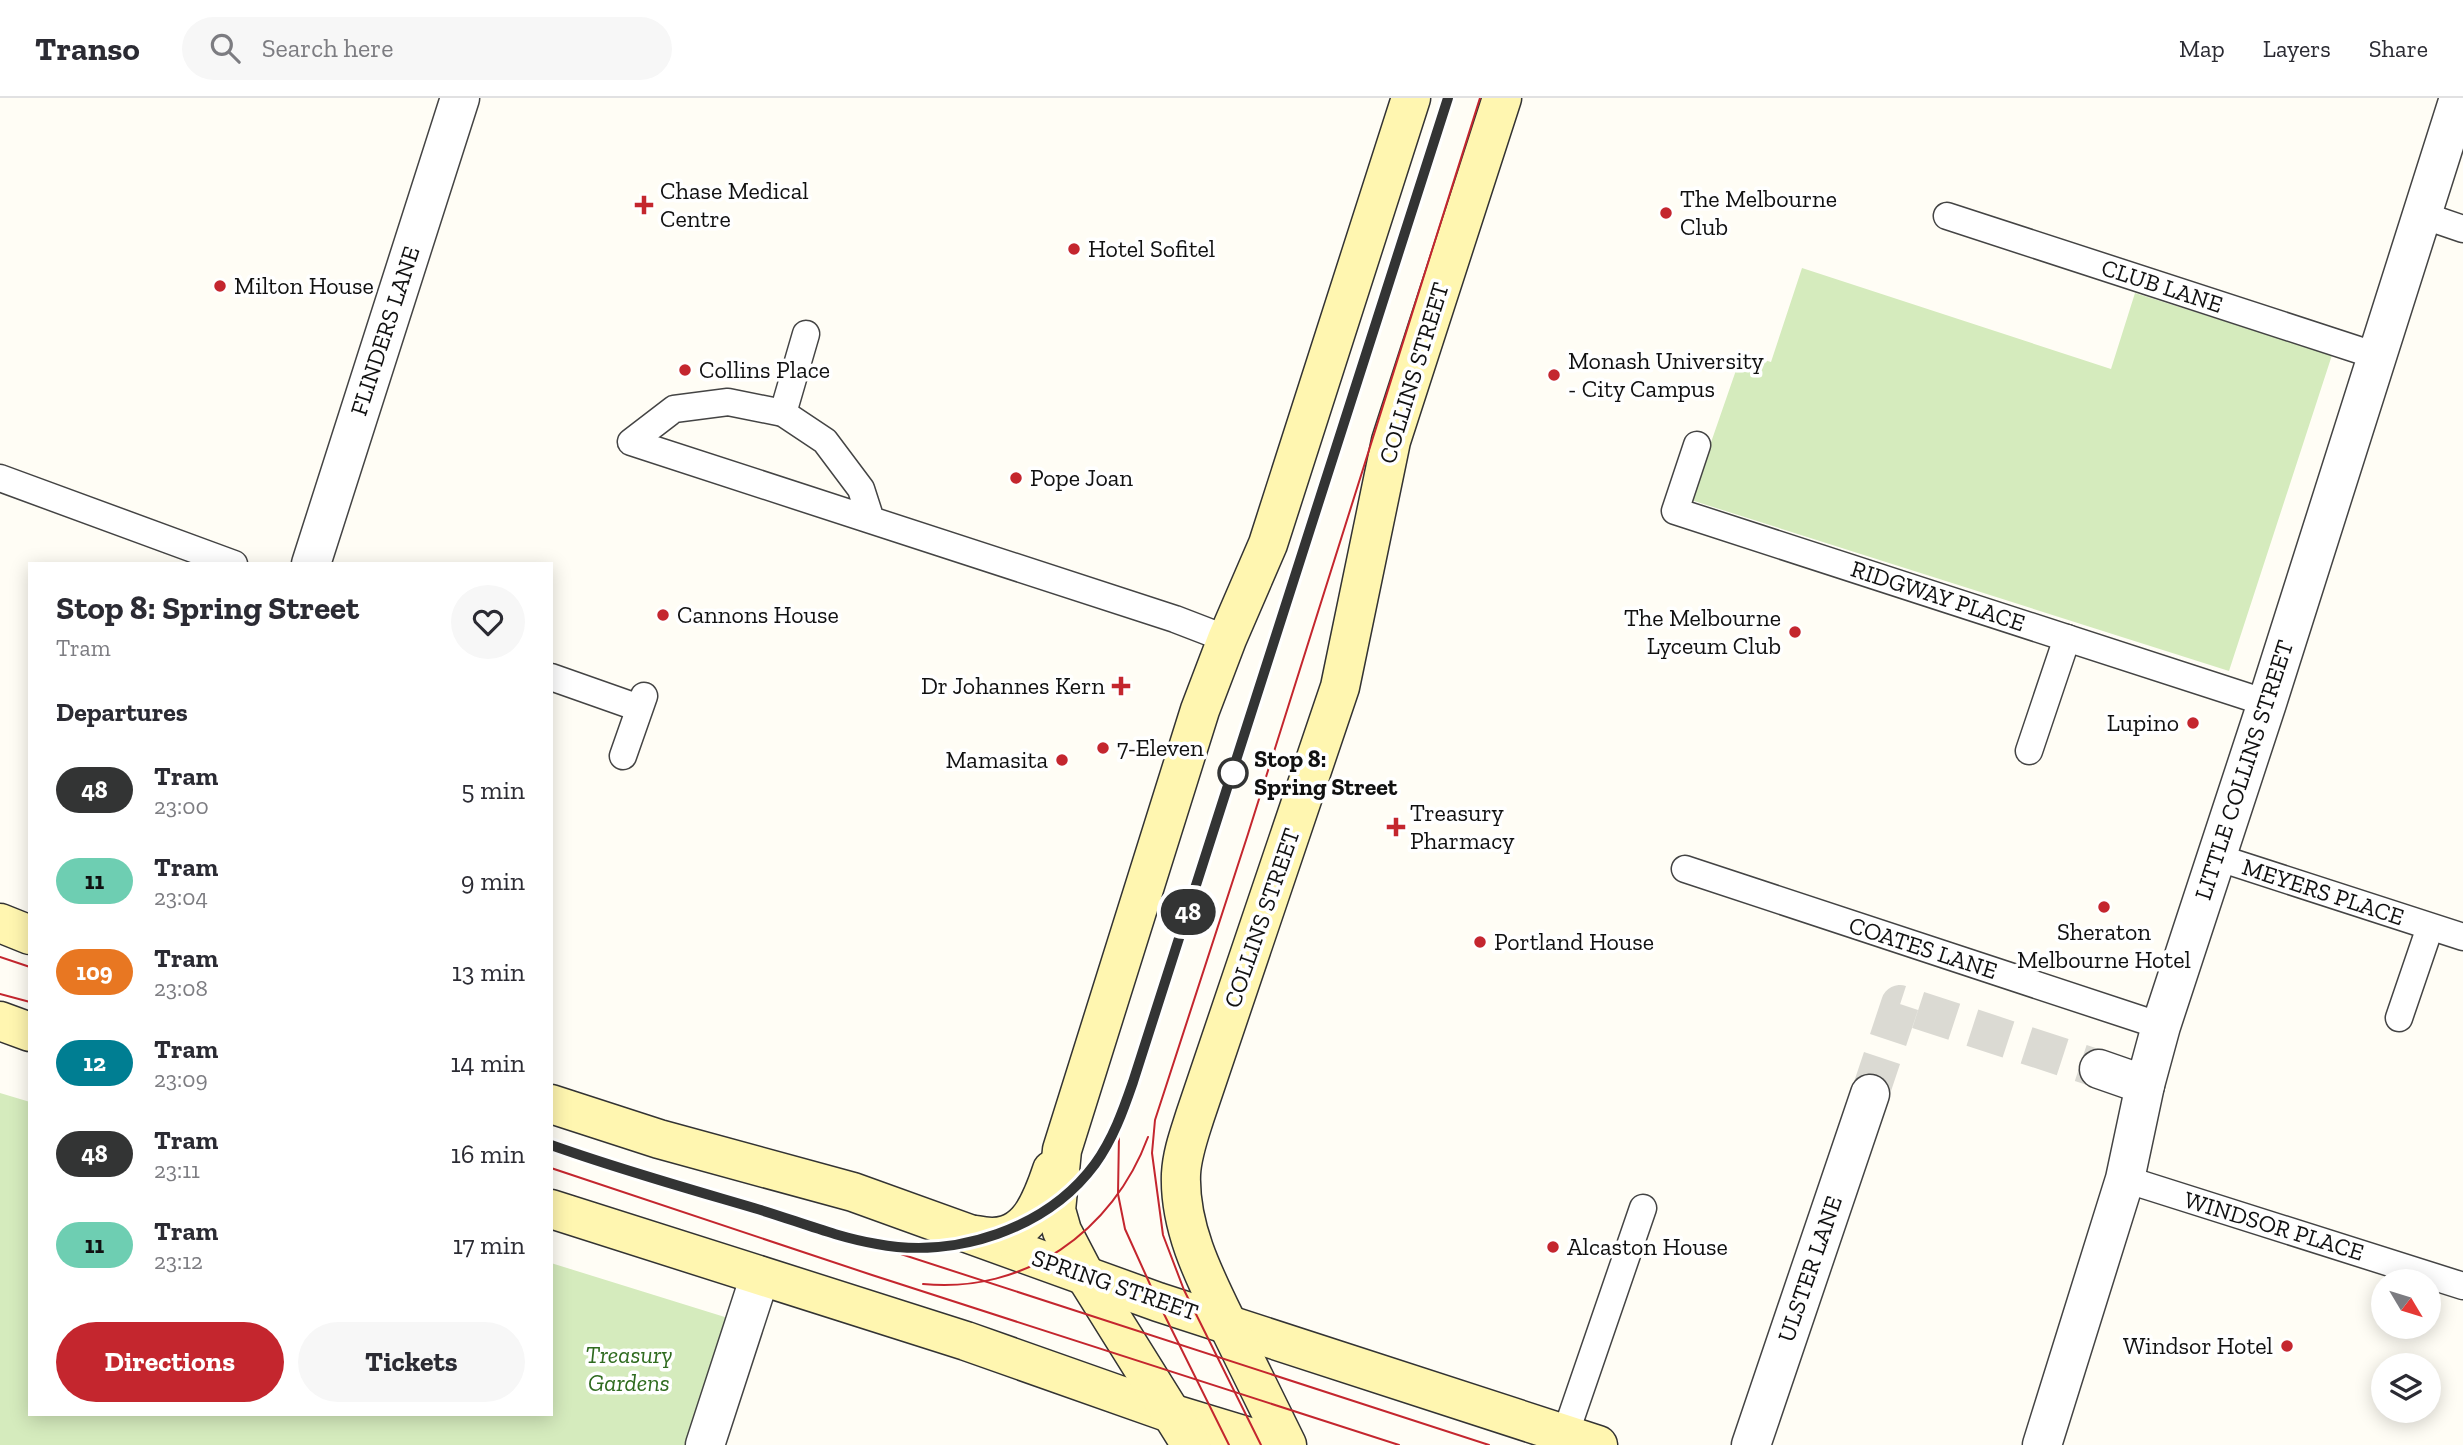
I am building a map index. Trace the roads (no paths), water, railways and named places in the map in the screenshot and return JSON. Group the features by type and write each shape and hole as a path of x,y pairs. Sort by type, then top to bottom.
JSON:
{"street":[{"name":"FLINDERS LANE","path":"312,562 460,98"},
{"path":"972,1235 999,1237 1020,1229 1040,1203 1047,1185 1200,710 1268,544 1412,98"},
{"name":"COLLINS STREET","path":"1287,1445 1209,1286 1188,1229 1182,1190 1183,1160 1195,1116 1340,687 1391,441 1502,98"},
{"name":"LITTLE COLLINS STREET","path":"2042,1445 2125,1179 2161,1026 2422,215 2453,100"},
{"path":"0,923 28,934"},
{"path":"0,1021 28,1031"},
{"path":"2099,1069 2145,1085"},
{"name":"ULSTER LANE","path":"1751,1445 1870,1094"},
{"name":"SPRING STREET","path":"553,1105 659,1139 853,1192 1086,1278 1582,1440"},
{"path":"1073,1108 1062,1150 1056,1210 1062,1231 1086,1278 1191,1445"},
{"path":"553,1210 966,1341 1170,1413 1276,1445"},
{"path":"705,1445 760,1276"}],"lane":[{"path":"2422,215 2463,229"},
{"name":"CLUB LANE","path":"1947,216 2377,356"},
{"path":"783,413 806,334"},
{"path":"871,520 861,489 825,441 783,413 728,402 674,409 631,442 1175,619 1227,639"},
{"name":"RIDGWAY PLACE","path":"1697,445 1675,511 2267,703"},
{"path":"0,478 229,562"},
{"path":"2029,751 2067,639"},
{"path":"553,678 641,702 622,756"},
{"name":"MEYERS PLACE","path":"2216,857 2463,937"},
{"name":"COATES LANE","path":"1685,869 2161,1026"},
{"name":"MEYERS PLACE","path":"2399,1018 2430,927"},
{"name":"WINDSOR PLACE","path":"2125,1179 2463,1286"},
{"path":"1582,1440 1643,1208"}],"tunnel":[{"path":"1870,1094 1900,1004 2099,1069"}],"tram line":[{"path":"1229,1445 1125,1229 1118,1194 1119,1134 1448,98"},
{"name":"48","path":"553,1146 862,1241 913,1248 954,1245 991,1236 1024,1222 1069,1192 1094,1166 1116,1130 1133,1082 1448,98"},
{"path":"1261,1445 1184,1290 1163,1235 1152,1153 1155,1120 1480,98"},
{"path":"0,957 28,966"},
{"path":"0,994 28,1001"},
{"path":"896,1246 930,1247 963,1243 995,1234 1025,1221 1053,1204 1077,1182 1099,1157 1116,1128"},
{"path":"923,1284 960,1284 996,1279 1029,1267 1060,1250 1088,1228 1112,1201 1132,1171 1148,1137"},
{"path":"553,1146 833,1232 1489,1445"},
{"path":"553,1169 1399,1445"}],"place":[{"name":"Chase Medical Centre","path":"644,205"},
{"name":"The Melbourne Club","path":"1666,213"},
{"name":"Hotel Sofitel","path":"1074,249"},
{"name":"Milton House","path":"220,286"},
{"name":"Collins Place","path":"685,370"},
{"name":"Monash University - City Campus","path":"1554,375"},
{"name":"Pope Joan","path":"1016,478"},
{"name":"Cannons House","path":"663,615"},
{"name":"The Melbourne Lyceum Club","path":"1795,632"},
{"name":"Dr Johannes Kern","path":"1121,686"},
{"name":"Lupino","path":"2193,723"},
{"name":"7-Eleven","path":"1103,748"},
{"name":"Mamasita","path":"1062,760"},
{"name":"Stop 8: Spring Street","path":"1233,773"},
{"name":"Treasury Pharmacy","path":"1396,827"},
{"name":"Sheraton Melbourne Hotel","path":"2104,907"},
{"name":"Portland House","path":"1480,942"},
{"name":"Alcaston House","path":"1553,1247"},
{"name":"Windsor Hotel","path":"2287,1346"}],"park label":[{"name":"Treasury Gardens","path":"629,1369"}]}
